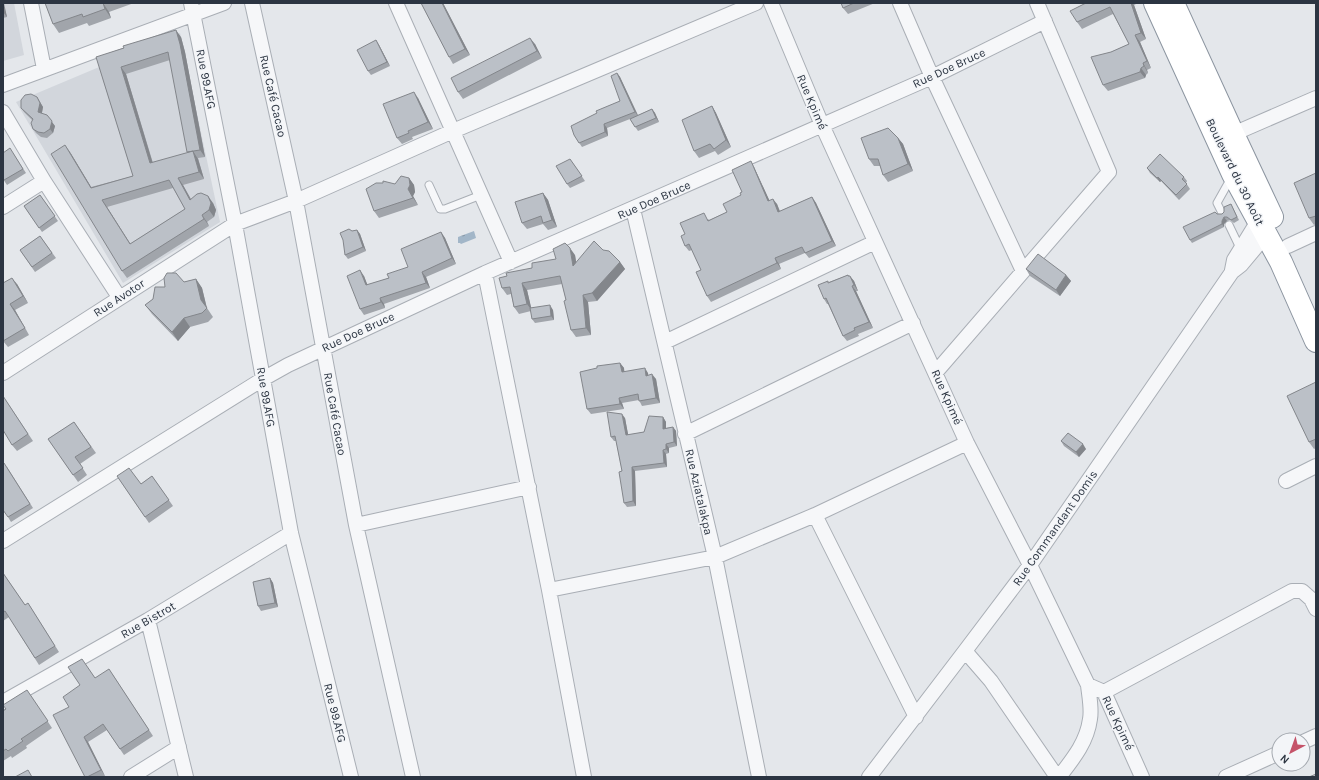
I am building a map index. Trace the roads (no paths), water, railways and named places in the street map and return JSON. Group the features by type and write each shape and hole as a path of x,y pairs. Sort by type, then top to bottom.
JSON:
{"highway":[{"name":"Boulevard du 30 Août","path":"1155,3 1233,174 1272,229 1316,306"},
{"name":"Boulevard du 30 Août","path":"1174,3 1233,134 1272,229 1280,262 1316,341"}],"street":[{"path":"31,3 44,69"},
{"path":"3,85 192,9 224,3"},
{"name":"Rue Café Cacao","path":"252,3 296,201 356,525 413,777"},
{"path":"396,3 511,262"},
{"name":"Rue Avotor","path":"3,373 235,224 296,201 453,131 756,3"},
{"name":"Rue Kpimé","path":"771,3 822,126 936,372 967,443 1030,564 1088,684 1104,692 1142,777"},
{"path":"900,3 932,77 1023,271"},
{"path":"936,372 1109,172 1037,3"},
{"name":"Rue 99.AFG","path":"192,9 235,224 291,533 351,777"},
{"name":"Rue Doe Bruce","path":"3,542 263,379 288,365 485,273 932,77 1045,21"},
{"path":"1233,134 1316,98"},
{"path":"3,112 44,181 119,298"},
{"path":"3,207 44,181"},
{"name":"Rue Aziatalakpa","path":"633,209 714,557 759,777"},
{"path":"1272,229 1316,233"},
{"name":"Rue Commandant Domis","path":"1232,272 1234,260 1240,250 1272,229"},
{"name":"Rue Commandant Domis","path":"869,777 916,717 1030,564 1232,272 1242,265 1272,229"},
{"path":"665,342 875,242"},
{"path":"485,273 529,487 584,777"},
{"path":"685,434 913,323"},
{"path":"549,590 714,557 815,515 967,443"},
{"path":"1286,481 1316,466"},
{"path":"356,525 529,487"},
{"path":"815,515 916,717"},
{"name":"Rue Bistrot","path":"3,702 148,620 291,533"},
{"path":"1104,692 1292,591 1302,591 1311,599 1316,610"},
{"path":"148,620 180,747 186,777"},
{"path":"965,651 991,681 1058,777 1076,754 1085,739 1090,718 1088,684"},
{"path":"131,777 180,747"},
{"path":"1226,777 1271,757"}],"lane":[{"path":"1222,213 1218,203 1233,174"},
{"path":"429,185 440,209 445,209 481,195"},
{"path":"1229,225 1240,250"}],"water":[{"path":"474,231 476,238 461,244 458,243 458,237"}]}
